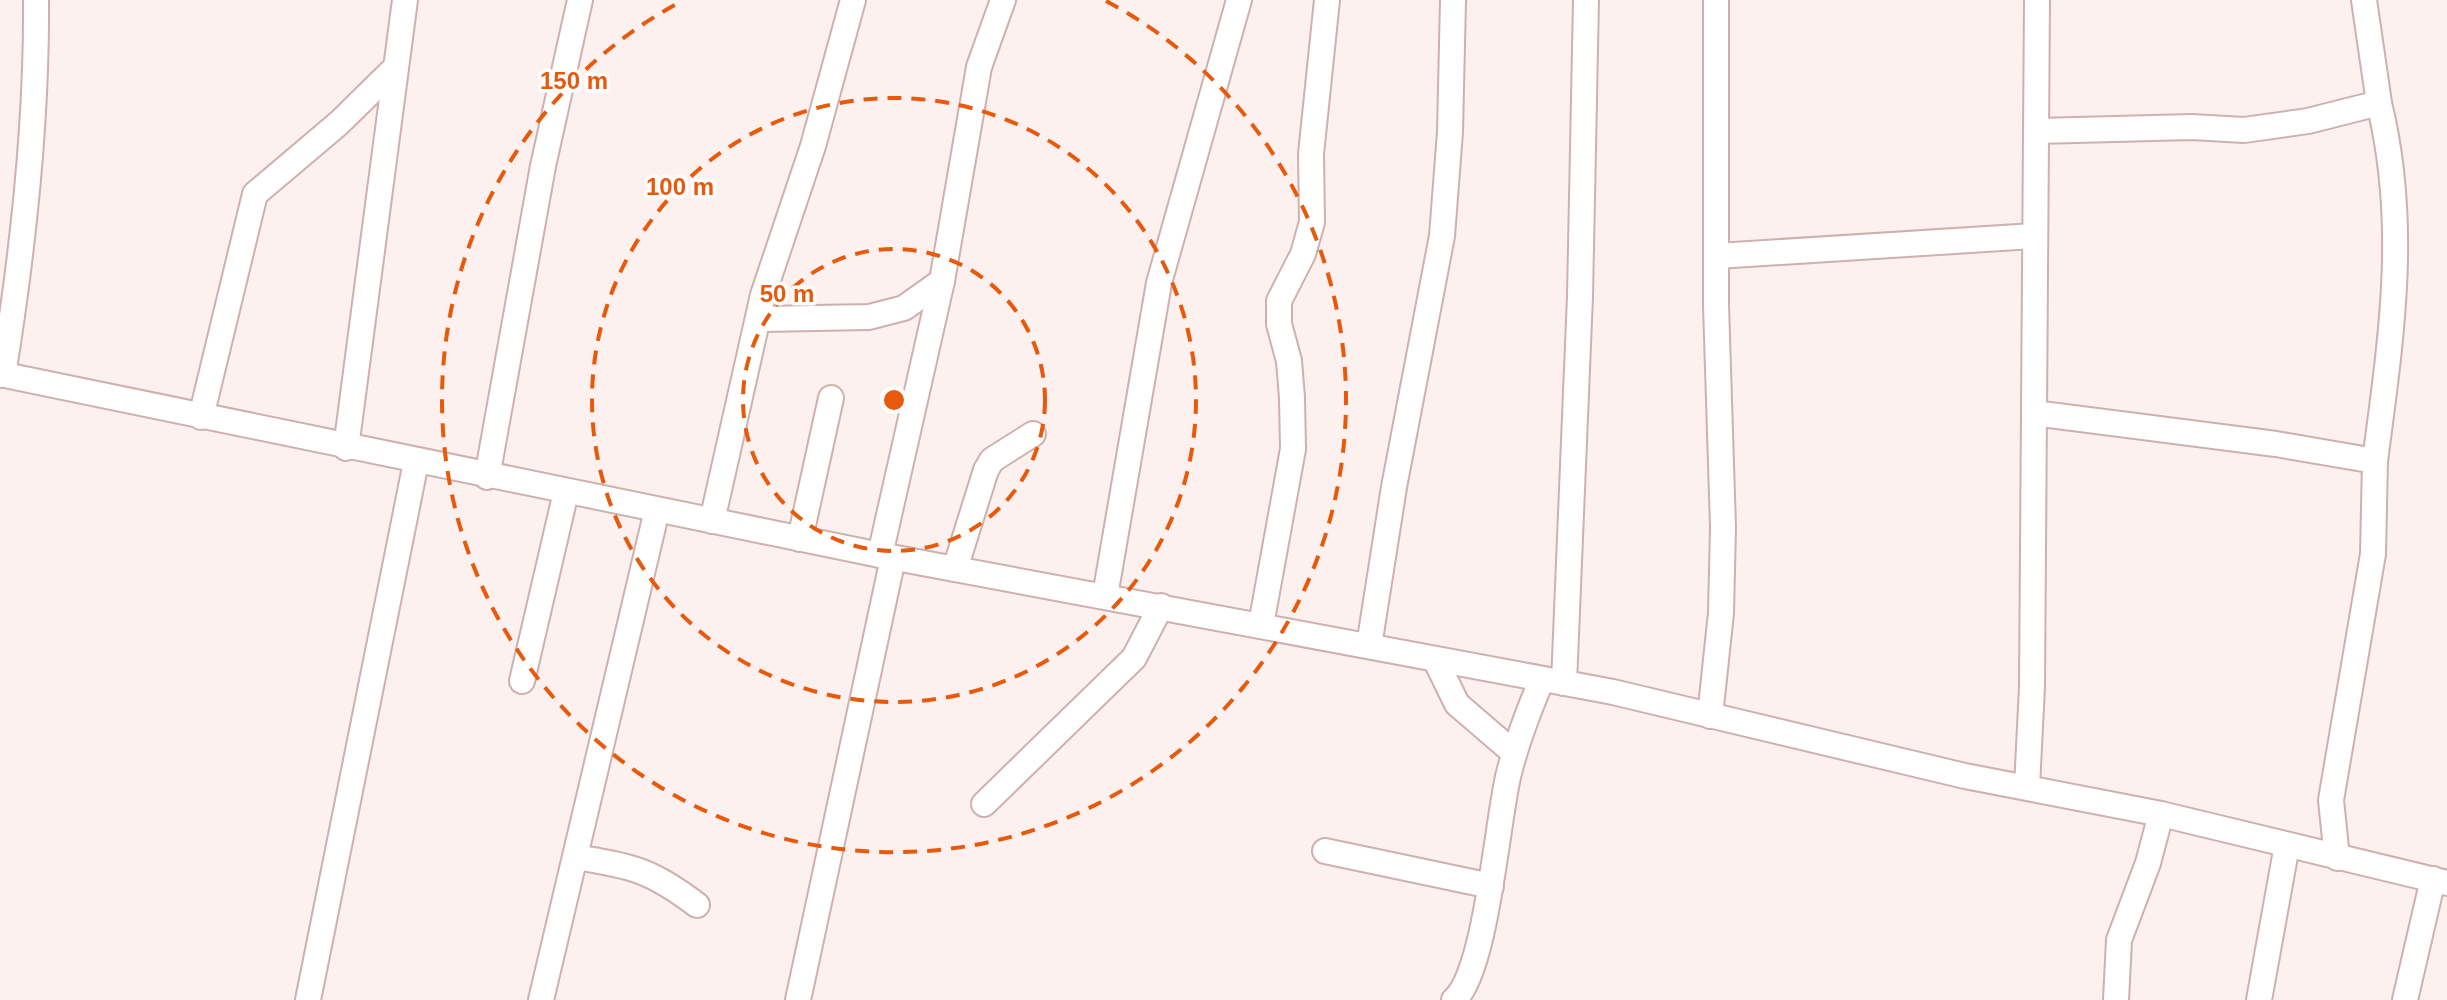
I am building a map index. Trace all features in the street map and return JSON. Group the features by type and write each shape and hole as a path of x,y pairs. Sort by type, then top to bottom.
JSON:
{"street":[{"path":"36,0 36,52 22,241 2,375 487,477 886,556 1553,681 1965,776 2161,814 2440,881 2405,1000"},
{"path":"346,448 405,0"},
{"path":"487,477 543,166 580,0"},
{"path":"712,521 758,319 813,146 853,0"},
{"path":"798,1000 942,281 979,67 1003,0"},
{"path":"1105,596 1159,283 1239,0"},
{"path":"1261,625 1293,449 1289,361 1279,324 1279,301 1303,254 1312,222 1311,154 1327,0"},
{"path":"1369,646 1394,487 1442,236 1450,132 1453,0"},
{"path":"1459,998 1470,977 1491,886 1514,753 1553,681 1574,480 1586,0"},
{"path":"1710,716 1721,613 1723,527 1717,256 1716,0"},
{"path":"2027,787 2032,687 2037,0"},
{"path":"2337,858 2331,800 2373,554 2375,461 2393,323 2397,237 2392,156 2379,103 2364,0"},
{"path":"201,417 255,194 339,123 395,68"},
{"path":"2037,131 2192,127 2244,130 2308,121 2379,103"},
{"path":"1717,256 2034,236"},
{"path":"758,319 869,317 904,308 942,281"},
{"path":"800,539 831,398"},
{"path":"2034,413 2276,444 2375,461"},
{"path":"955,569 986,470 992,460 1033,434"},
{"path":"308,1000 416,462"},
{"path":"522,681 566,492"},
{"path":"541,1000 657,510"},
{"path":"984,804 1134,658 1161,606"},
{"path":"1435,659 1457,704 1514,753"},
{"path":"2116,1000 2119,940 2148,863 2161,814"},
{"path":"2259,1000 2287,845"},
{"path":"1325,851 1491,886"},
{"path":"575,857 633,866 652,873 697,905"}]}
